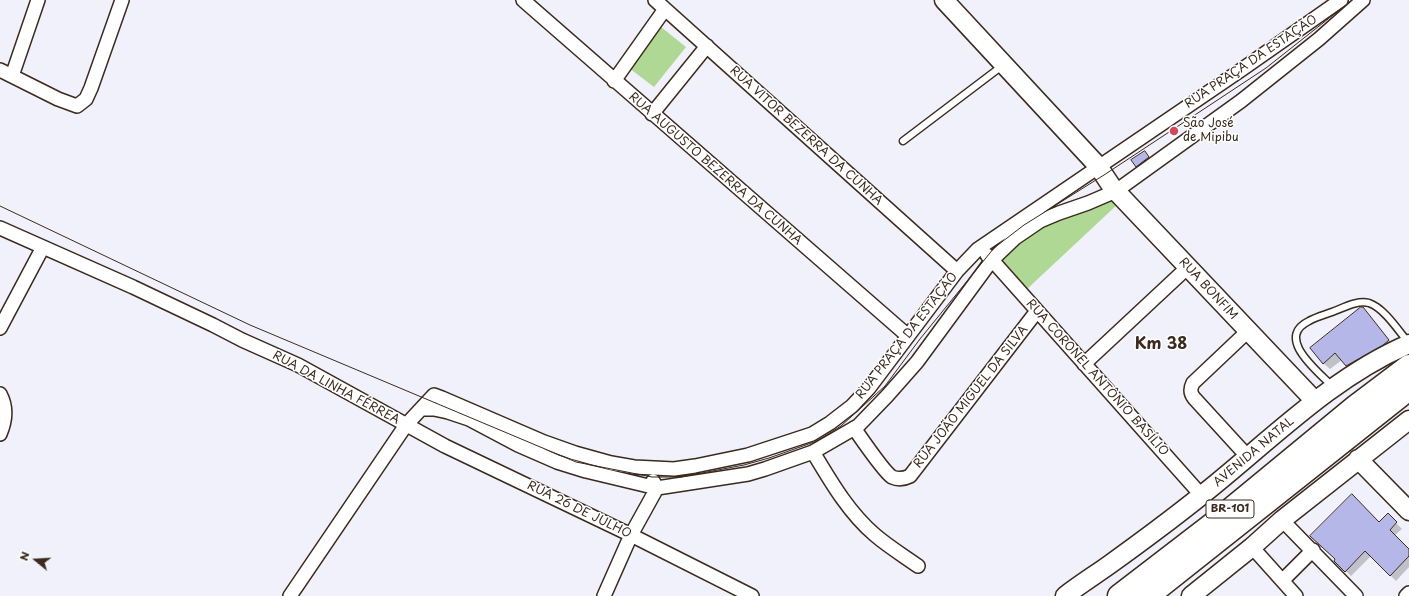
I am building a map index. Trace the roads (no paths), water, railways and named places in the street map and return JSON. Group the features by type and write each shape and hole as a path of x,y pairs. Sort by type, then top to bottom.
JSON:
{"highway":[{"name":"BR-101","path":"1119,596 1214,523 1356,406 1409,366"},
{"name":"BR-101","path":"1148,596 1409,389"}],"main road":[{"name":"RUA BONFIM","path":"944,0 1101,170 1116,191 1316,401"},
{"name":"AVENIDA NATAL","path":"1065,596 1202,496 1334,387 1358,370 1387,353 1409,343"},
{"path":"1191,596 1252,547 1282,520 1409,420"},
{"path":"1358,459 1409,511"}],"street":[{"path":"38,0 6,73 71,105 76,106 86,99 91,88 122,0"},
{"name":"RUA AUGUSTO BEZERRA DA CUNHA","path":"522,0 908,336"},
{"name":"RUA VITOR BEZERRA DA CUNHA","path":"655,0 957,271"},
{"name":"RUA PRAÇA DA ESTAÇÃO","path":"422,409 434,395 556,448 611,463 651,468 695,466 727,460 748,455 812,434 830,423 852,406 869,388 957,271 978,249 1101,170 1341,0"},
{"name":"RUA PRAÇA DA ESTAÇÃO","path":"856,427 917,362 992,260 1015,238 1040,221 1116,191 1241,101 1319,39 1363,0"},
{"path":"614,81 665,9"},
{"path":"652,114 707,46"},
{"name":"RUA DA LINHA FÉRREA","path":"0,228 134,287 242,340 298,365 406,425 422,409"},
{"path":"0,328 43,247"},
{"name":"RUA CORONEL ANTÔNIO BASÍLIO","path":"978,249 992,260 1202,496"},
{"path":"1084,364 1188,267"},
{"name":"RUA JOÃO MIGUEL DA SILVA","path":"856,427 889,474 898,479 904,479 910,476 1037,311"},
{"path":"1248,331 1193,383 1190,393 1248,457"},
{"path":"0,394 5,416 0,434"},
{"path":"422,409 434,409 469,419 518,445 557,462 586,471 656,488 748,474 765,469 813,452 856,427"},
{"path":"290,596 406,425"},
{"name":"RUA 26 DE JULHO","path":"406,425 444,446 631,535 752,596"},
{"path":"813,452 838,494 861,521 875,535 918,566"},
{"path":"604,596 631,535 656,488 652,477 651,468"},
{"path":"1282,520 1313,550 1356,596"},
{"path":"1252,547 1296,596"},
{"path":"1283,580 1313,550"},
{"path":"1406,596 1409,593"}],"lane":[{"path":"903,140 1004,64"},
{"path":"1334,387 1306,360 1298,350 1296,341 1298,329 1308,321 1361,302 1370,304 1380,309 1409,343"}],"tram line":[{"path":"0,206 250,325 576,462 652,477 681,477 744,465 769,458 817,441 841,426 885,386 920,339 994,248 1024,225 1104,175 1266,68 1352,0"}],"place":[{"name":"São José de Mipibu","path":"1174,131"}],"district":[{"name":"Km 38","path":"1161,345"}]}
